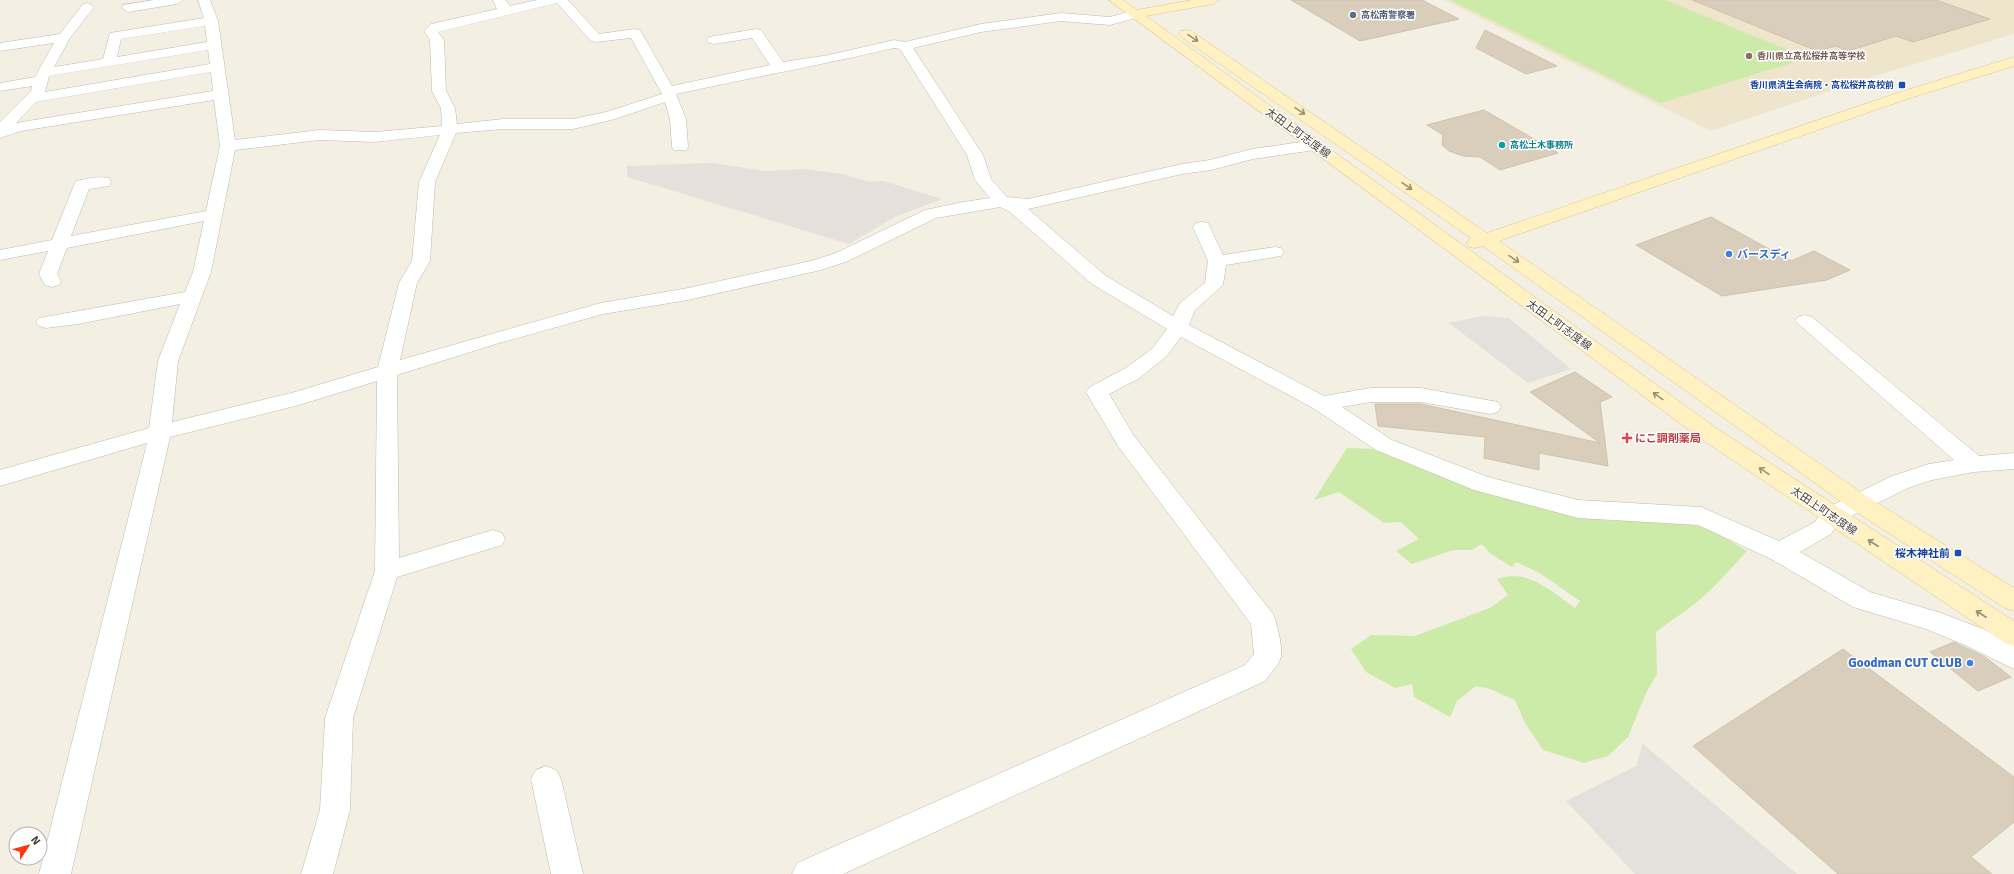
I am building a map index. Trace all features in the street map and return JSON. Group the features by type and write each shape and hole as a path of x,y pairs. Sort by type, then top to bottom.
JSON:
{"main road":[{"name":"太田上町志度線","path":"1114,0 1142,8 1322,126 1858,502 2014,601"},
{"path":"1142,8 1213,0"},
{"name":"太田上町志度線","path":"1142,8 1315,145 1708,433 1831,516 2014,635"},
{"path":"1455,249 1909,94 2014,61"},
{"path":"1298,132 1322,126"}],"street":[{"path":"128,8 177,0"},
{"path":"55,874 160,432 168,361 202,272 228,146 211,21 204,0"},
{"path":"499,0 501,6 508,10"},
{"path":"317,874 335,810 339,718 386,571 387,371 408,283 421,261 427,182 450,130 448,108 439,91 437,40 431,31 436,27 554,0"},
{"path":"561,0 596,38 635,33 668,93 678,119 680,147"},
{"path":"0,132 38,92 42,77 64,38 88,7"},
{"path":"228,146 320,135 375,137 503,124 573,124 610,116 668,93 779,67 829,59 894,44 905,46 981,28 1061,17 1110,21 1142,8"},
{"path":"109,62 115,36 211,21"},
{"path":"714,40 756,33 779,67"},
{"path":"0,48 64,38"},
{"path":"0,87 109,62 214,44"},
{"path":"905,46 975,156 983,180 1002,202 1016,208 1099,280 1178,327 1321,403 1384,445 1482,484 1578,509 1701,516 1780,552 1862,600 1932,620 1974,637 2014,658"},
{"path":"30,99 218,67"},
{"path":"0,132 19,127 221,94"},
{"path":"0,478 160,432 300,398 489,340 601,309 688,294 754,278 815,266 842,257 903,226 931,214 963,207 1002,202 1028,204 1182,169 1211,165 1252,154 1315,145"},
{"path":"52,281 48,274 82,185 103,182"},
{"path":"0,255 61,242 215,214"},
{"path":"808,874 1255,673 1268,656 1264,621 1126,441 1097,392 1131,374 1159,354 1178,327 1187,308 1214,285 1217,261 1202,227"},
{"path":"1217,261 1275,252"},
{"path":"46,322 78,318 193,296"},
{"path":"1805,321 1974,464"},
{"path":"1321,403 1371,396 1421,395 1490,407"},
{"path":"1780,552 1823,528 1831,516 1900,482 1929,472 1974,464 2014,461"},
{"path":"386,571 493,539"},
{"path":"546,779 567,874"}],"shaded area":[{"name":"香川県立高松桜井高等学校","path":"1444,0 2014,0 2014,34 1865,79 1711,131"},
{"path":"712,163 765,171 804,169 842,174 869,182 883,181 942,199 895,217 849,244 627,177 627,166"},
{"path":"1481,316 1509,318 1571,369 1528,383 1449,323"},
{"path":"1643,744 1797,874 1635,874 1566,801 1636,766"}],"green space":[{"path":"1450,0 1665,0 1808,58 1661,103"},
{"path":"1347,448 1373,449 1472,489 1611,521 1652,518 1709,528 1747,551 1701,599 1656,632 1657,674 1646,693 1628,737 1608,756 1584,763 1543,750 1525,723 1515,700 1490,689 1476,686 1457,701 1450,717 1414,697 1412,684 1395,688 1366,672 1351,649 1371,635 1415,636 1490,608 1508,595 1497,579 1511,576 1530,579 1554,592 1575,608 1580,601 1538,572 1516,562 1512,567 1491,554 1482,544 1472,550 1453,550 1412,564 1396,551 1419,539 1401,522 1384,523 1339,492 1314,500"}],"building":[{"name":"高松南警察署","path":"1291,0 1422,0 1459,19 1360,41"},
{"path":"1692,0 1936,0 1990,19 1913,42 1896,36 1848,51 1836,46 1817,51"},
{"path":"1485,30 1557,66 1526,74 1476,48"},
{"name":"高松土木事務所","path":"1484,110 1558,153 1500,170 1480,157 1463,156 1449,151 1442,145 1443,135 1427,125"},
{"path":"1711,217 1791,261 1814,251 1850,270 1827,280 1722,296 1636,245"},
{"path":"1575,372 1612,397 1600,402 1608,466 1539,453 1539,470 1484,458 1485,437 1378,426 1375,404 1421,404 1600,443 1530,392"},
{"path":"1954,642 1985,657 2011,677 1978,691 1930,652"},
{"path":"1843,649 2014,777 2014,822 1971,857 1992,874 1838,874 1693,746"}],"place":[{"name":"高松南警察署","path":"1353,15"},
{"name":"香川県立高松桜井高等学校","path":"1749,56"},
{"name":"香川県済生会病院・高松桜井高校前","path":"1902,85"},
{"name":"高松土木事務所","path":"1502,145"},
{"name":"バースディ","path":"1729,254"},
{"name":"にこ調剤薬局","path":"1627,438"},
{"name":"桜木神社前","path":"1958,553"},
{"name":"Goodman CUT CLUB","path":"1970,663"}]}
